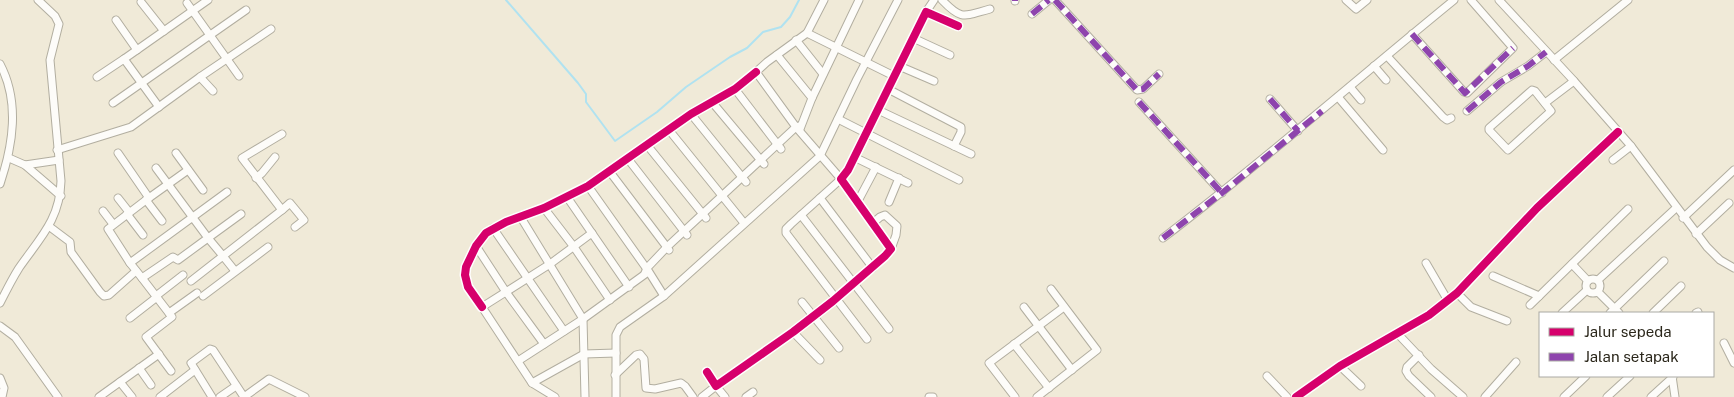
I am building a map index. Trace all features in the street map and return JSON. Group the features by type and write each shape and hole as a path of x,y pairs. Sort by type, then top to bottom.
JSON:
{"street":[{"path":"0,303 18,270 50,227 61,196 50,60 59,24 55,16 38,0"},
{"path":"97,77 208,0"},
{"path":"555,397 532,383 468,287 465,275 466,267 482,237 493,228 544,208 588,186 692,114 735,88 807,33 824,0"},
{"path":"518,361 629,287 723,196 799,128 835,47 859,0"},
{"path":"616,397 616,335 620,328 664,296 820,156 898,0"},
{"path":"867,339 786,233 786,229 845,174 926,12 934,0"},
{"path":"942,0 954,12 962,16 990,9"},
{"path":"1032,14 1049,0"},
{"path":"1055,0 1137,90 1143,89 1159,74"},
{"path":"1346,0 1356,9 1367,0"},
{"path":"1163,238 1222,194 1454,0"},
{"path":"1412,34 1464,92 1467,92 1513,48 1471,0"},
{"path":"1499,0 1631,146 1676,208 1714,255 1734,268"},
{"path":"1554,60 1628,0"},
{"path":"141,2 164,31"},
{"path":"187,3 239,76"},
{"path":"113,103 246,10"},
{"path":"926,12 958,26"},
{"path":"116,20 137,50"},
{"path":"58,150 131,126 271,29"},
{"path":"807,33 894,76"},
{"path":"913,38 950,55"},
{"path":"796,40 823,74"},
{"path":"1467,111 1501,82 1528,66 1546,52"},
{"path":"777,55 812,98"},
{"path":"1387,56 1442,116 1447,120 1451,118"},
{"path":"124,59 159,107"},
{"path":"0,64 6,74 13,117 13,132 8,158 0,184"},
{"path":"899,66 934,81"},
{"path":"1374,66 1386,80"},
{"path":"756,72 820,156 858,201 891,248"},
{"path":"200,77 213,91"},
{"path":"1548,101 1574,81"},
{"path":"1350,87 1361,100"},
{"path":"735,88 780,147"},
{"path":"888,89 961,127 961,132 954,146"},
{"path":"1531,90 1548,101 1551,111 1508,150 1489,130 1490,126 1531,90"},
{"path":"1338,97 1383,150"},
{"path":"1270,99 1298,131"},
{"path":"712,102 762,162"},
{"path":"1139,102 1222,194"},
{"path":"878,110 971,154"},
{"path":"692,114 744,179"},
{"path":"838,119 959,180"},
{"path":"669,130 744,223"},
{"path":"1296,397 1340,366 1429,315 1457,293 1538,208 1618,132"},
{"path":"282,134 242,158 282,210"},
{"path":"647,145 704,216"},
{"path":"1614,160 1631,146"},
{"path":"118,153 162,221"},
{"path":"176,153 203,190"},
{"path":"854,156 908,183"},
{"path":"256,178 275,157"},
{"path":"8,158 25,165 61,196"},
{"path":"628,158 685,233"},
{"path":"25,165 58,160"},
{"path":"858,201 876,167"},
{"path":"156,168 191,217 235,272"},
{"path":"171,371 146,337 172,317 107,230 112,224 188,170"},
{"path":"1684,218 1734,170"},
{"path":"610,172 668,249"},
{"path":"889,202 899,178"},
{"path":"588,186 664,296"},
{"path":"130,263 227,192"},
{"path":"567,197 629,287"},
{"path":"118,198 143,235"},
{"path":"820,198 873,268"},
{"path":"191,281 290,203 304,220 295,227"},
{"path":"1696,234 1730,203"},
{"path":"544,208 574,247 610,300"},
{"path":"1588,281 1598,280 1676,208"},
{"path":"1530,305 1628,209"},
{"path":"103,211 112,224"},
{"path":"142,278 173,257 178,260 240,214"},
{"path":"801,215 889,329"},
{"path":"702,397 793,332 873,268 891,248 897,226 887,216 883,215 873,223"},
{"path":"520,216 583,318 584,397"},
{"path":"50,227 68,240 72,252 104,296 109,295 136,271"},
{"path":"493,228 564,330"},
{"path":"482,307 528,279 592,233"},
{"path":"476,246 506,292 544,344"},
{"path":"169,313 235,272 268,247"},
{"path":"1598,292 1615,312 1664,262"},
{"path":"1426,263 1447,300"},
{"path":"1572,264 1588,281"},
{"path":"130,318 183,275"},
{"path":"1493,276 1539,296"},
{"path":"1598,280 1600,285 1598,292"},
{"path":"1587,290 1586,285 1588,281"},
{"path":"1653,312 1680,286"},
{"path":"1037,397 1097,350 1051,289"},
{"path":"1587,290 1591,293 1598,292"},
{"path":"1563,312 1587,290"},
{"path":"1457,293 1471,307 1506,321"},
{"path":"802,302 839,348"},
{"path":"1024,307 1072,370"},
{"path":"1015,397 989,363 1064,307"},
{"path":"0,326 15,337 58,397"},
{"path":"793,332 820,360"},
{"path":"1397,333 1463,397"},
{"path":"1724,343 1734,363"},
{"path":"1014,344 1049,388"},
{"path":"212,397 191,364 192,361 209,349 212,349 244,397 269,379 305,397"},
{"path":"532,383 584,354 616,353"},
{"path":"101,397 159,354"},
{"path":"615,375 636,355 640,354 644,359 646,388 655,389 680,383 685,386 693,397"},
{"path":"1419,355 1407,367 1406,371 1431,397"},
{"path":"1485,397 1516,362"},
{"path":"1340,366 1361,386"},
{"path":"139,368 152,385"},
{"path":"160,397 195,370"},
{"path":"707,372 725,397"},
{"path":"1267,376 1287,397"},
{"path":"1564,397 1585,377"},
{"path":"1607,397 1629,377"},
{"path":"1651,397 1673,377"},
{"path":"1673,377 1675,397"},
{"path":"0,378 4,388 2,397"},
{"path":"120,382 132,397"},
{"path":"220,397 236,386"},
{"path":"746,397 753,392"}],"waterway":[{"path":"506,0 578,83 586,94 586,102 615,141 657,112 686,87 730,57 747,48 763,32 781,27 790,17 799,0"}],"marked path":[{"path":"1032,14 1049,0"},
{"path":"1055,0 1137,90 1143,89 1159,74"},
{"path":"1412,34 1465,93 1513,48"},
{"path":"1467,111 1501,82 1528,66 1546,52"},
{"path":"1270,99 1298,131"},
{"path":"1139,102 1222,193"},
{"path":"1163,238 1222,193 1322,111"}],"cycle path":[{"path":"707,372 716,386 793,332 833,301 891,249 841,179 848,170 926,12 958,26"},
{"path":"482,307 468,287 465,275 466,267 476,246 486,233 506,222 544,208 588,186 691,114 735,89 756,72"},
{"path":"1296,397 1340,366 1429,315 1457,293 1537,208 1618,132"}]}
